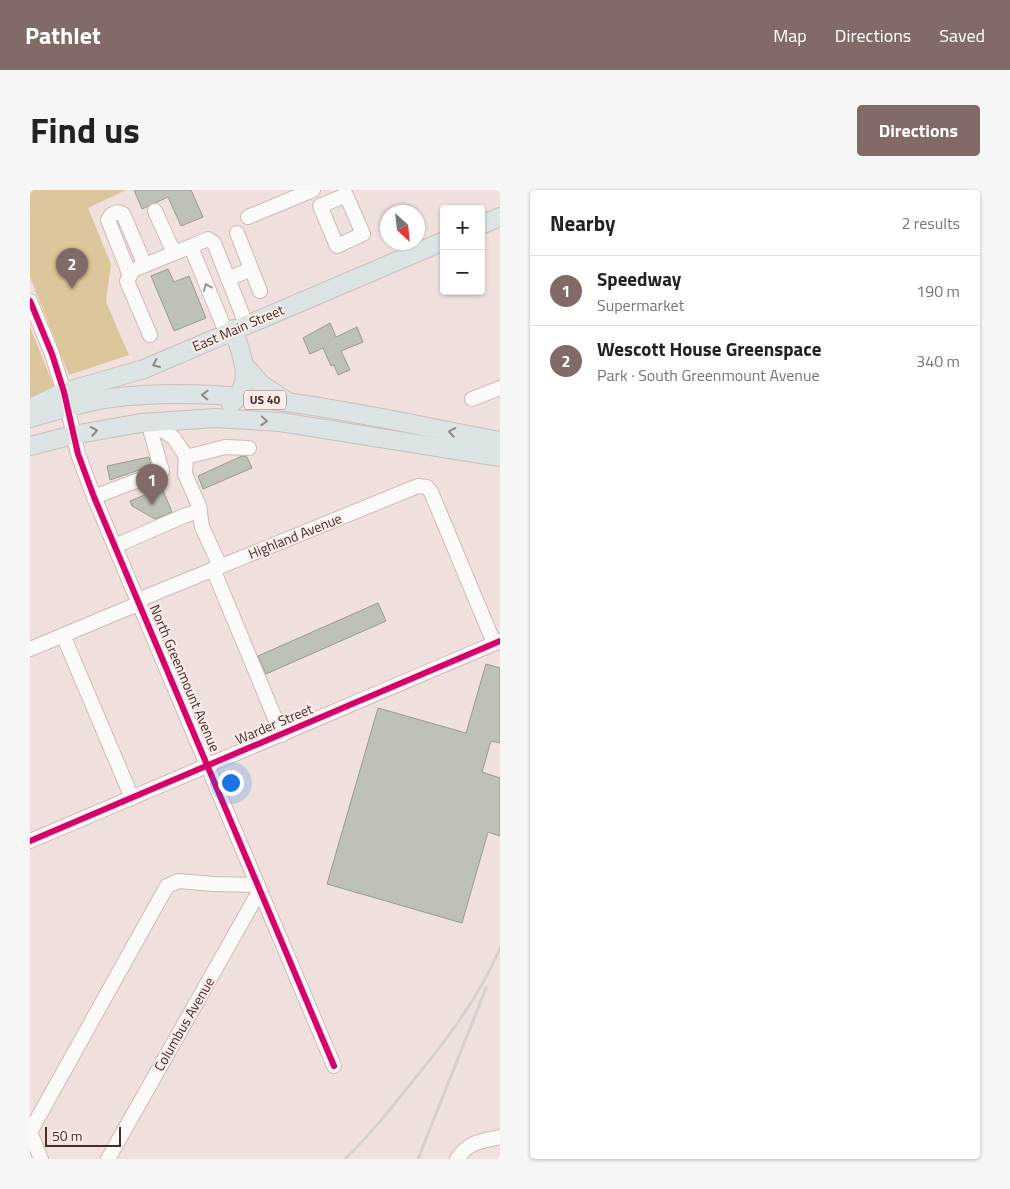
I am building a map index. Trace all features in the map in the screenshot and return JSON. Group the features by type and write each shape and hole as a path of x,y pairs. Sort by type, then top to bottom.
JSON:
{"main road":[{"path":"485,223 500,217"},
{"name":"East Main Street","path":"30,408 65,399 144,369 440,243"},
{"path":"235,329 246,367 261,384 288,402"},
{"path":"215,418 240,397 246,367"},
{"name":"US 40","path":"30,418 65,399 170,394 240,397 288,402 500,441"},
{"name":"US 40","path":"30,446 73,435 149,422 215,418 280,422 500,457"}],"street":[{"path":"248,217 281,196 313,190"},
{"path":"322,190 328,203"},
{"path":"155,211 174,253"},
{"path":"130,274 108,220 111,215 118,212 123,214 145,265"},
{"path":"238,232 260,291"},
{"path":"150,335 127,281 130,274 133,270 211,239 228,278 235,329"},
{"path":"194,245 193,252 235,329"},
{"path":"228,278 252,269"},
{"name":"North Greenmount Avenue","path":"30,301 52,354 73,435 94,497 334,1066"},
{"path":"472,399 500,388"},
{"path":"149,422 174,438 186,455 184,469 200,511 202,526 216,568 282,735"},
{"path":"94,497 162,471 149,422"},
{"path":"186,455 190,456 225,447 249,448"},
{"name":"Highland Avenue","path":"30,649 216,568 418,486 427,488 431,492 497,642"},
{"path":"115,546 186,515 200,511"},
{"path":"63,635 132,798"},
{"name":"Warder Street","path":"30,841 497,642"},
{"path":"41,1159 30,1132 167,886 179,881 259,887"},
{"name":"Columbus Avenue","path":"108,1159 259,887"},
{"path":"457,1159 463,1149 471,1143 500,1137"}],"shaded area":[{"path":"30,190 126,190 88,208 111,264 106,302 129,355 69,375 30,277"},
{"path":"30,327 54,387 30,399"}],"building":[{"path":"134,190 191,190 203,217 181,226 168,197 142,209"},
{"path":"168,269 174,282 189,276 206,318 174,331 151,276"},
{"path":"330,323 336,337 357,327 363,342 341,351 350,370 338,375 334,365 331,366 323,348 310,354 303,338"},
{"path":"242,456 247,457 252,468 203,489 198,476"},
{"path":"149,457 151,466 110,480 107,466"},
{"path":"162,488 172,512 155,519 132,506 130,501"},
{"path":"378,603 386,621 266,674 258,656"},
{"path":"486,664 500,668 500,743 491,741 482,772 500,778 500,836 488,832 462,923 327,884 378,708 466,733"}],"railway":[{"path":"345,1159 385,1115 447,1037 471,1003 500,948"},
{"path":"418,1159 486,988"}],"cycle path":[{"path":"30,301 52,354 64,392 78,454 94,497 334,1066"},
{"path":"30,841 500,641"}],"place":[{"name":"Wescott House Greenspace","path":"72,289"},
{"name":"Speedway","path":"152,505"}]}
